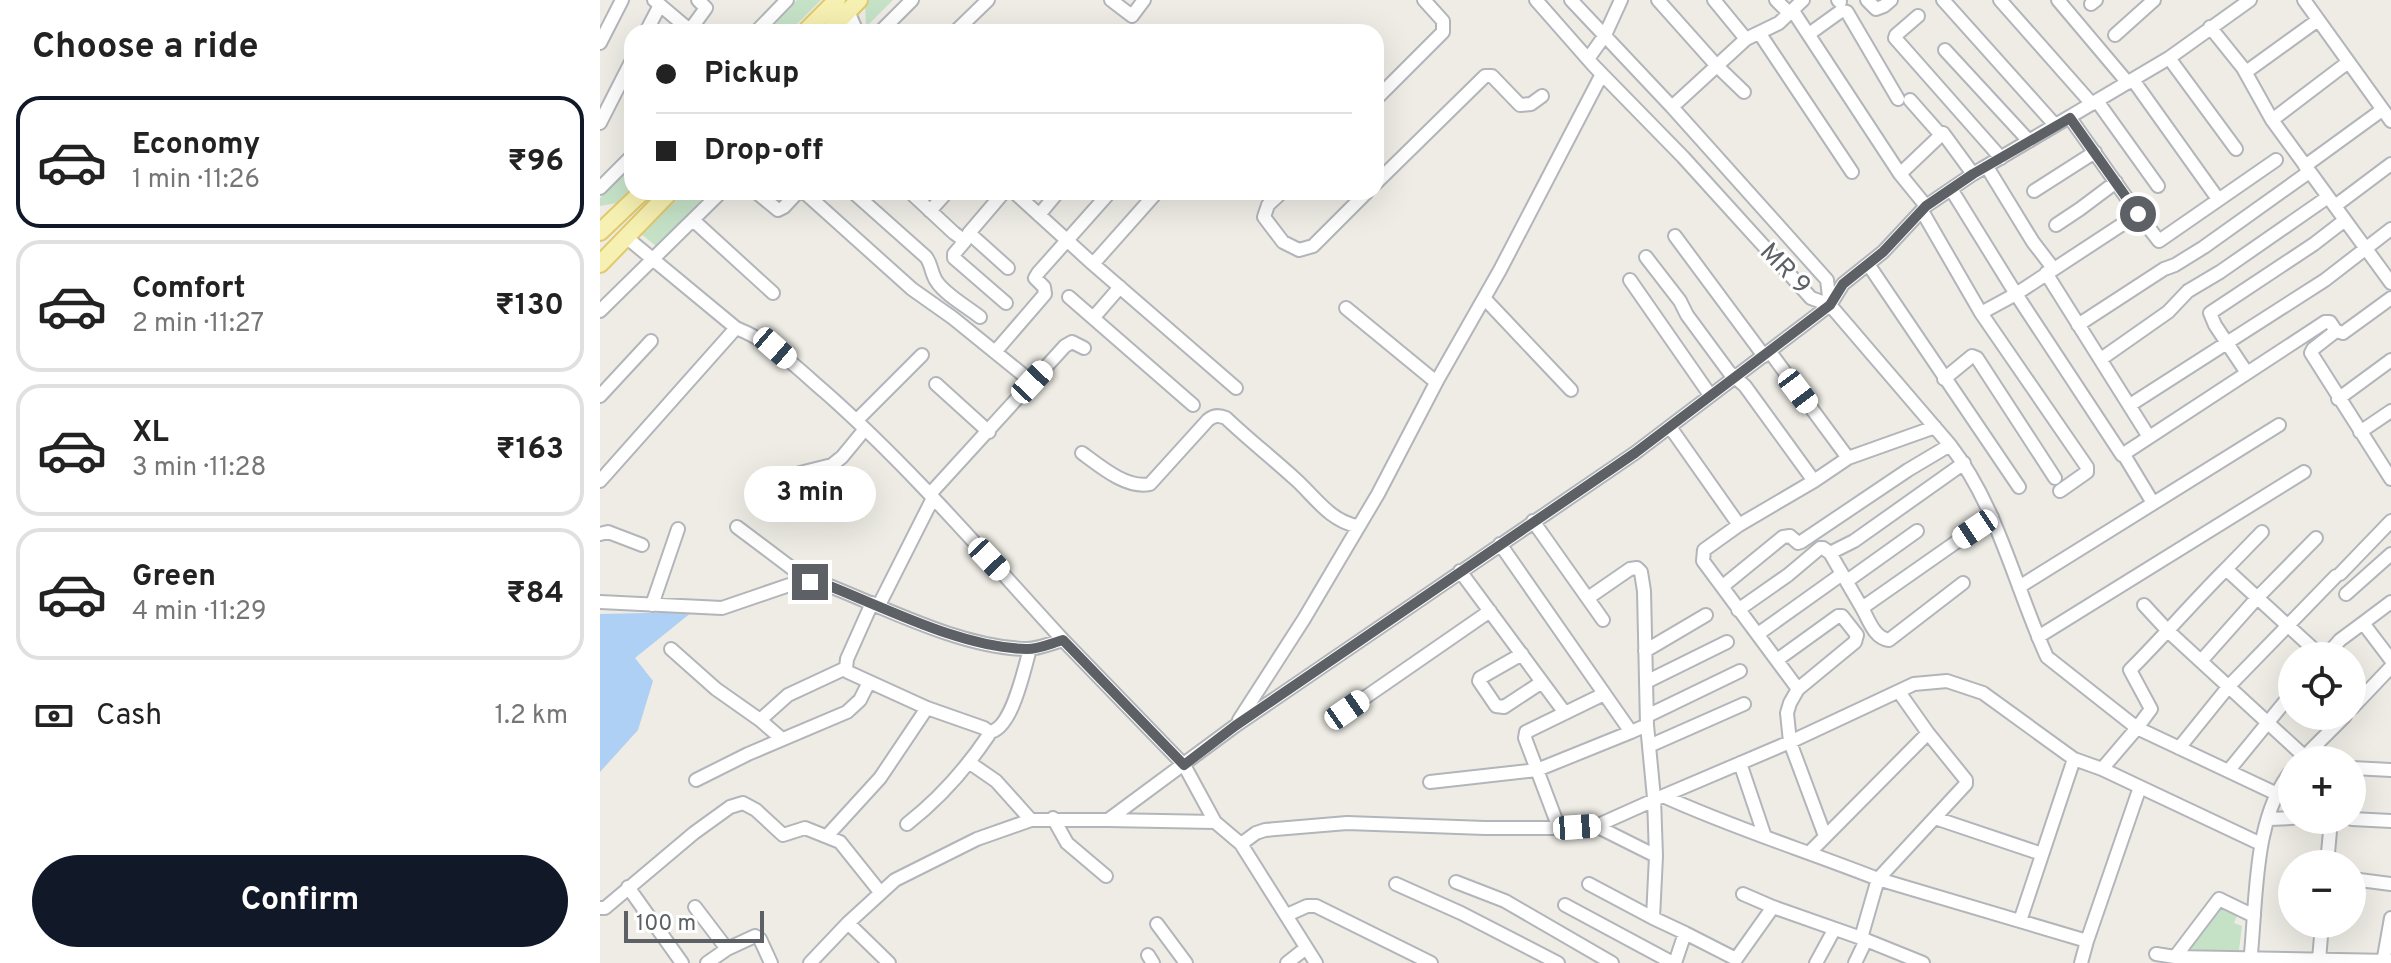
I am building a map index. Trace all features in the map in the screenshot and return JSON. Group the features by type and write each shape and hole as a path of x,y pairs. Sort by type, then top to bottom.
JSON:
{"main road":[{"path":"817,24 848,4"},
{"path":"834,24 848,4"},
{"path":"600,232 608,217 631,200"},
{"path":"600,264 662,200"}],"street":[{"path":"600,43 622,0"},
{"path":"696,24 706,8 698,0"},
{"path":"764,24 787,0"},
{"path":"888,24 912,0"},
{"path":"963,24 988,0"},
{"path":"1111,0 1132,16 1144,0"},
{"path":"1384,91 1443,32 1443,21 1424,0"},
{"name":"MR 9","path":"1536,0 1811,298 1830,305 1827,280 1571,0"},
{"path":"1588,59 1605,35 1621,0"},
{"path":"1658,0 1744,92"},
{"path":"1714,0 1746,39"},
{"path":"1776,0 1809,34 1924,209 1981,313 2087,467 2087,472 2084,476 2058,485 1977,358 1972,356 1944,379"},
{"path":"1672,107 1746,39 1760,34 1791,13 1803,0"},
{"path":"1867,0 1876,9 1891,0"},
{"path":"1943,0 2055,125"},
{"path":"2000,0 2095,103 2158,186"},
{"path":"2058,0 2131,82 2218,199"},
{"path":"2115,35 2154,0"},
{"path":"1108,820 1235,726 1670,427 1830,305 1843,284 1883,252 1924,209 1951,189 2169,58 2250,0"},
{"path":"2304,0 2391,121"},
{"path":"649,24 657,2 683,24"},
{"path":"848,4 854,24"},
{"path":"1809,34 1841,11 1847,12 1904,99 1943,134 1973,174"},
{"path":"1918,16 1895,38 2001,158"},
{"path":"2246,72 2318,20"},
{"path":"2210,27 2246,72 2272,120 2391,283"},
{"path":"1760,34 1852,172"},
{"path":"1945,50 2029,141"},
{"path":"2169,58 2236,149"},
{"path":"2272,120 2347,63"},
{"path":"1235,726 1304,619 1378,494 1602,74"},
{"path":"600,123 624,76"},
{"path":"1384,175 1485,76 1492,76 1520,105 1531,104 1542,96"},
{"path":"2078,325 2175,265 2278,195 2382,110"},
{"path":"1900,174 1943,134 1966,118"},
{"path":"2070,118 2175,265"},
{"path":"2034,191 2095,152"},
{"path":"2159,241 2276,160"},
{"path":"600,188 624,164"},
{"path":"2101,359 2168,312 2188,291 2391,164"},
{"path":"1987,167 2050,271 2078,325 2149,437"},
{"path":"2056,225 2116,182"},
{"path":"1951,189 2153,503"},
{"path":"600,311 713,200"},
{"path":"766,200 778,210 791,200"},
{"path":"813,200 902,280 1032,382"},
{"path":"862,200 926,257 940,285 980,317"},
{"path":"918,200 954,233 967,237 1008,268"},
{"path":"930,211 940,200"},
{"path":"997,200 954,258 1006,303"},
{"path":"1023,200 1236,388"},
{"path":"1039,215 1051,200"},
{"path":"995,352 1045,294 1036,275 1103,200"},
{"path":"1093,264 1150,200"},
{"path":"1273,200 1264,217 1283,242 1299,250 1313,246 1359,200"},
{"path":"1981,313 2016,294 2138,214"},
{"path":"693,220 773,293"},
{"path":"2247,373 2215,325 2211,312 2345,220"},
{"path":"2130,405 2325,280 2391,229"},
{"path":"1675,236 1848,458"},
{"path":"626,237 736,328 757,336 775,348 861,425 931,496 1063,640 1184,765 1215,822 1241,844 1316,963"},
{"path":"1646,257 1814,481"},
{"path":"1868,264 2019,487"},
{"path":"1630,280 1710,395"},
{"path":"1094,317 1120,287"},
{"path":"1069,297 1193,405"},
{"path":"1484,298 1571,390"},
{"path":"2124,455 2325,322 2330,322 2336,331 2343,333 2391,298"},
{"path":"1830,305 1964,463 1992,517 2047,657 2137,728 2277,794 2261,844 2250,961"},
{"path":"1346,308 1436,382"},
{"path":"600,481 736,328"},
{"path":"2336,331 2311,353 2391,479"},
{"path":"600,396 651,341"},
{"path":"846,668 847,659 931,496 1069,343 1084,348"},
{"path":"800,473 832,465 842,457 861,425 922,355"},
{"path":"2338,399 2391,360"},
{"path":"936,384 989,432"},
{"path":"2360,432 2391,411"},
{"path":"1082,453 1129,483 1140,486 1150,484 1208,420 1220,416 1295,479 1324,509 1357,526"},
{"path":"2019,587 2279,425"},
{"path":"1670,427 1739,525"},
{"path":"1798,689 1703,561 1704,550 1848,458 1935,427"},
{"path":"1723,586 1783,537 1790,536 1801,542 1950,445"},
{"path":"1830,553 1854,541 1964,463"},
{"path":"2038,637 2304,472"},
{"path":"1862,608 1992,517"},
{"path":"1533,521 1603,620"},
{"path":"2179,748 2229,686 2391,521"},
{"path":"737,527 810,582"},
{"path":"652,605 678,529"},
{"path":"1758,634 1917,531"},
{"path":"600,534 608,532 642,545"},
{"path":"2102,769 2151,709 2130,670 2262,532"},
{"path":"2201,661 2316,538"},
{"path":"1500,544 1631,732"},
{"path":"1738,610 1820,548 1830,553 1875,632 1884,640 1889,640 1963,583"},
{"path":"2346,594 2391,554"},
{"path":"1588,598 1630,569 1637,568 1641,572 1649,746 1659,797 1653,918"},
{"path":"2226,569 2306,642"},
{"path":"1460,571 1565,713"},
{"path":"600,602 722,608 798,582 810,582 822,583 951,634 993,645 1030,649 1063,640"},
{"path":"2338,642 2391,602"},
{"path":"2144,605 2291,746"},
{"path":"1347,710 1490,611"},
{"path":"1645,651 1706,615"},
{"path":"1777,660 1838,616 1842,616 1857,635 1855,642 1798,689 1787,713 1790,742 1825,836"},
{"path":"2363,623 2391,660"},
{"path":"1646,682 1727,642"},
{"path":"671,649 716,689 782,739"},
{"path":"846,668 852,674 927,708 989,732 1003,725 1009,713 1030,649"},
{"path":"1522,654 1480,678 1496,706 1504,707 1542,682"},
{"path":"2366,693 2391,667"},
{"path":"760,720 788,695 846,668"},
{"path":"1430,782 1537,770 1631,732 1647,720 1740,671"},
{"path":"1241,844 1265,830 1347,823 1406,827 1596,826 1790,742 1914,684 1947,681 1983,693 2074,759 2102,769 2261,844"},
{"path":"696,780 847,712 860,700 869,682"},
{"path":"1855,963 1878,879 1965,786 1966,780 1899,692"},
{"path":"1559,828 1526,732 1604,694"},
{"path":"1649,746 1744,704"},
{"path":"827,836 880,778 927,708"},
{"path":"2229,770 2278,709"},
{"path":"2315,746 2331,730"},
{"path":"907,824 970,763 989,732"},
{"path":"1810,852 1928,733"},
{"path":"2020,921 2074,759"},
{"path":"970,763 996,781 1031,820"},
{"path":"1740,763 1765,837"},
{"path":"2366,769 2391,770"},
{"path":"2081,963 2140,787"},
{"path":"1659,797 1878,879 2087,941"},
{"path":"600,908 605,908 694,833 736,804 749,805 783,835 805,828 842,845 880,892"},
{"path":"1053,818 1062,836 1075,851 1106,876"},
{"path":"1935,818 2042,854"},
{"path":"2269,819 2278,819"},
{"path":"810,963 880,892 904,875 964,845 1031,820 1215,822"},
{"path":"2366,820 2391,821"},
{"path":"1596,826 1656,856"},
{"path":"2366,881 2391,884"},
{"path":"1456,882 1505,901 1612,963"},
{"path":"1396,884 1461,913 1558,963"},
{"path":"1589,884 1740,961 1773,907"},
{"path":"628,887 682,963"},
{"path":"1743,894 1923,963"},
{"path":"2175,957 2219,899 2254,916"},
{"path":"1565,905 1674,963 1685,933"},
{"path":"1287,915 1307,906 1316,906 1431,963"},
{"path":"695,907 727,949"},
{"path":"2156,954 2250,961 2386,961 2391,918"},
{"path":"848,923 889,963"},
{"path":"1157,924 1186,963"},
{"path":"1816,963 1834,930"},
{"path":"707,963 755,936 762,943 771,963"},
{"path":"2319,960 2321,938"},
{"path":"1287,963 1306,948"}],"green space":[{"path":"797,0 821,0 797,24 774,24"},
{"path":"869,0 893,0 869,24 866,24 865,4"},
{"path":"624,174 624,196 617,203 600,206 600,198"},
{"path":"677,200 701,200 656,246 641,234"},
{"path":"2220,908 2237,916 2234,923 2242,926 2239,950 2187,953"}],"water":[{"path":"692,612 635,658 653,681 638,730 600,772 600,614"}],"route":[{"path":"810,582 822,583 951,634 993,645 1030,649 1063,640 1184,765 1235,726 1635,453 1830,305 1843,284 1883,252 1926,206 2055,125 2070,118 2138,214"}]}
